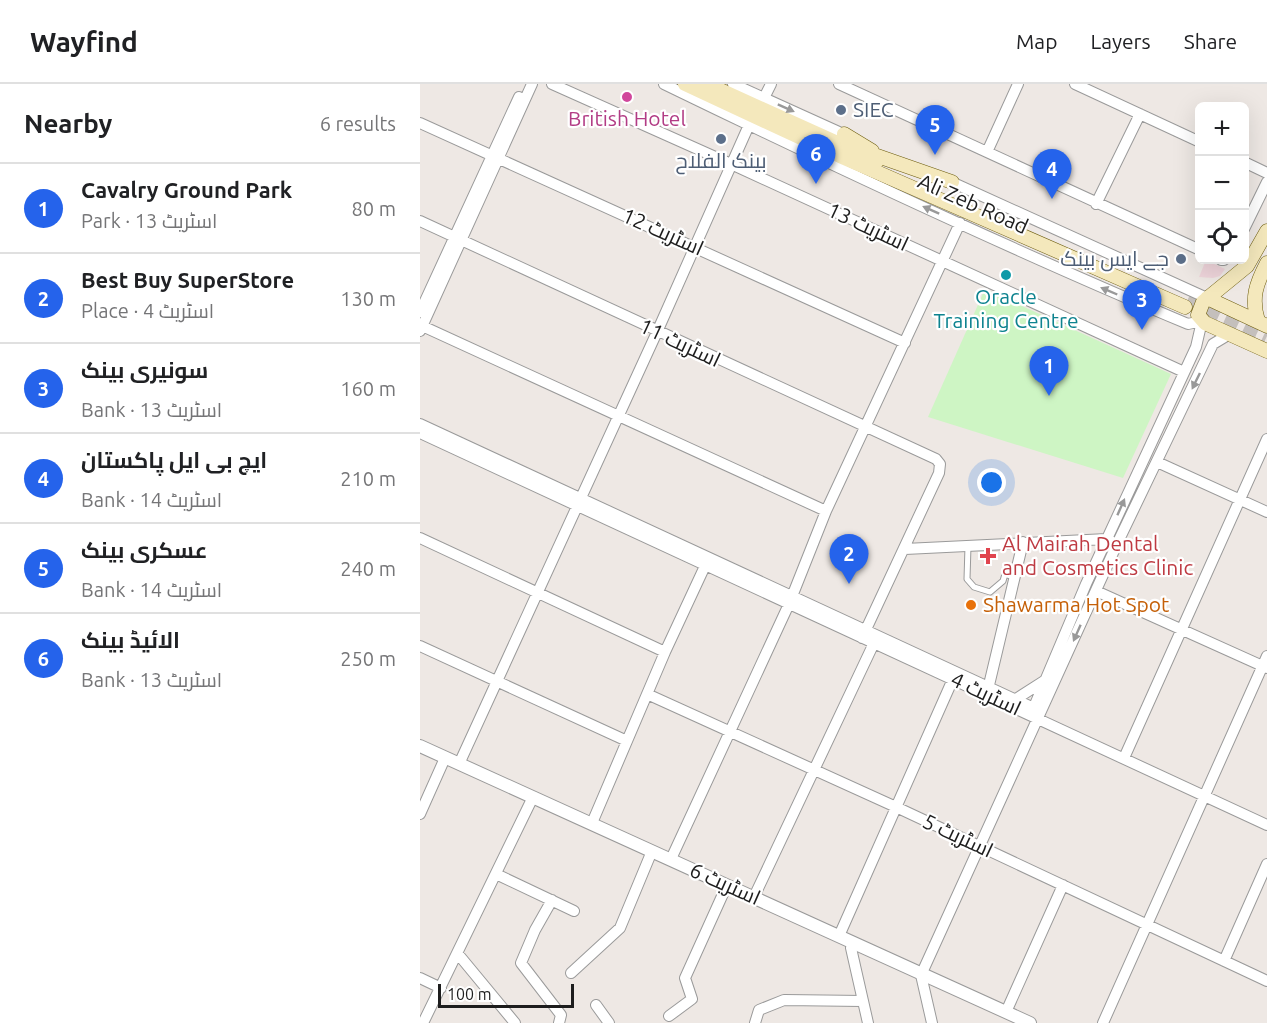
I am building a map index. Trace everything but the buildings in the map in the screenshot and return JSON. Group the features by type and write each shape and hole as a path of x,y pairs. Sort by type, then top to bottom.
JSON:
{"main road":[{"path":"685,84 757,112"},
{"path":"707,84 757,112"},
{"name":"Ali Zeb Road","path":"757,112 821,136 1187,303 837,161 757,112"},
{"path":"844,134 939,189"},
{"path":"821,136 952,182"},
{"path":"1249,254 1267,231"},
{"path":"1263,323 1254,310 1254,291 1267,263"},
{"path":"1241,264 1207,298 1198,312 1202,321 1267,351"},
{"path":"1207,298 1263,323"}],"street":[{"path":"496,157 525,84"},
{"path":"532,84 458,239 421,327 826,511"},
{"name":"اسٹریٹ 13","path":"552,84 1184,372"},
{"path":"664,84 757,112 844,134 1207,298"},
{"path":"733,84 757,112"},
{"path":"459,764 580,503 731,164 771,84"},
{"path":"839,84 1195,248"},
{"path":"987,152 1018,84"},
{"path":"1075,84 1195,140"},
{"path":"1096,204 1140,114"},
{"name":"اسٹریٹ 12","path":"420,123 905,343"},
{"path":"837,161 960,223 1091,284 1188,324 1202,321 1198,342 1112,542 1044,681 1036,713"},
{"path":"1249,164 1267,173"},
{"path":"1249,221 1267,182"},
{"name":"اسٹریٹ 11","path":"420,221 936,459 940,464 905,549"},
{"path":"671,859 732,732 826,511 960,223"},
{"path":"420,312 458,239"},
{"path":"933,1023 921,975 980,847 1036,713 1096,591 1112,542 1157,462 1213,344 1228,334"},
{"path":"420,424 705,566 790,600"},
{"path":"420,433 580,503 864,634 988,685 1016,699 1036,713"},
{"path":"1124,758 1267,439"},
{"path":"1157,462 1267,512"},
{"path":"420,538 665,652"},
{"path":"864,634 905,549 1023,542 1112,542"},
{"path":"988,685 1023,542"},
{"path":"592,823 665,652 705,566"},
{"path":"1096,591 1265,664 1103,1023"},
{"name":"اسٹریٹ 4","path":"864,634 874,642 953,679 1036,713 1124,758 1267,825"},
{"path":"754,897 874,642"},
{"path":"420,646 627,741"},
{"path":"839,936 953,679"},
{"path":"1016,699 1044,681"},
{"name":"اسٹریٹ 5","path":"647,694 896,807 1267,981"},
{"name":"اسٹریٹ 6","path":"420,746 1030,1023"},
{"path":"420,814 445,758"},
{"path":"423,1023 533,797"},
{"path":"571,973 620,928 651,851"},
{"path":"1224,961 1267,864"},
{"path":"496,874 574,911"},
{"path":"669,1016 692,999 685,978 727,885"},
{"path":"1006,1012 1063,885"},
{"path":"552,900 535,930 521,963 561,1015 559,1023"},
{"path":"853,943 851,948 868,1023"},
{"path":"458,954 515,1023"},
{"path":"420,978 441,988"},
{"path":"756,1023 759,1010 784,1000 863,1001"},
{"path":"596,1005 609,1023"}],"lane":[{"path":"968,544 967,579 974,588 990,592 1003,581 1005,574 1015,578"}],"shaded area":[{"path":"1204,264 1214,264 1225,269 1220,276 1199,277"}],"green space":[{"path":"985,289 1171,374 1123,478 928,417"}],"tunnel":[{"path":"1188,299 1267,336"}],"place":[{"name":"British Hotel","path":"627,97"},
{"name":"SIEC","path":"841,110"},
{"name":"بینک الفلاح","path":"721,139"},
{"name":"عسکری بینک","path":"935,155"},
{"name":"الائیڈ بینک","path":"816,184"},
{"name":"ایچ بی ایل پاکستان","path":"1052,199"},
{"name":"جے ایس بینک","path":"1181,259"},
{"name":"Oracle Training Centre","path":"1006,275"},
{"name":"سونیری بینک","path":"1142,330"},
{"name":"Cavalry Ground Park","path":"1049,396"},
{"name":"Al Mairah Dental and Cosmetics Clinic","path":"988,556"},
{"name":"Best Buy SuperStore","path":"849,584"},
{"name":"Shawarma Hot Spot","path":"971,605"}]}
